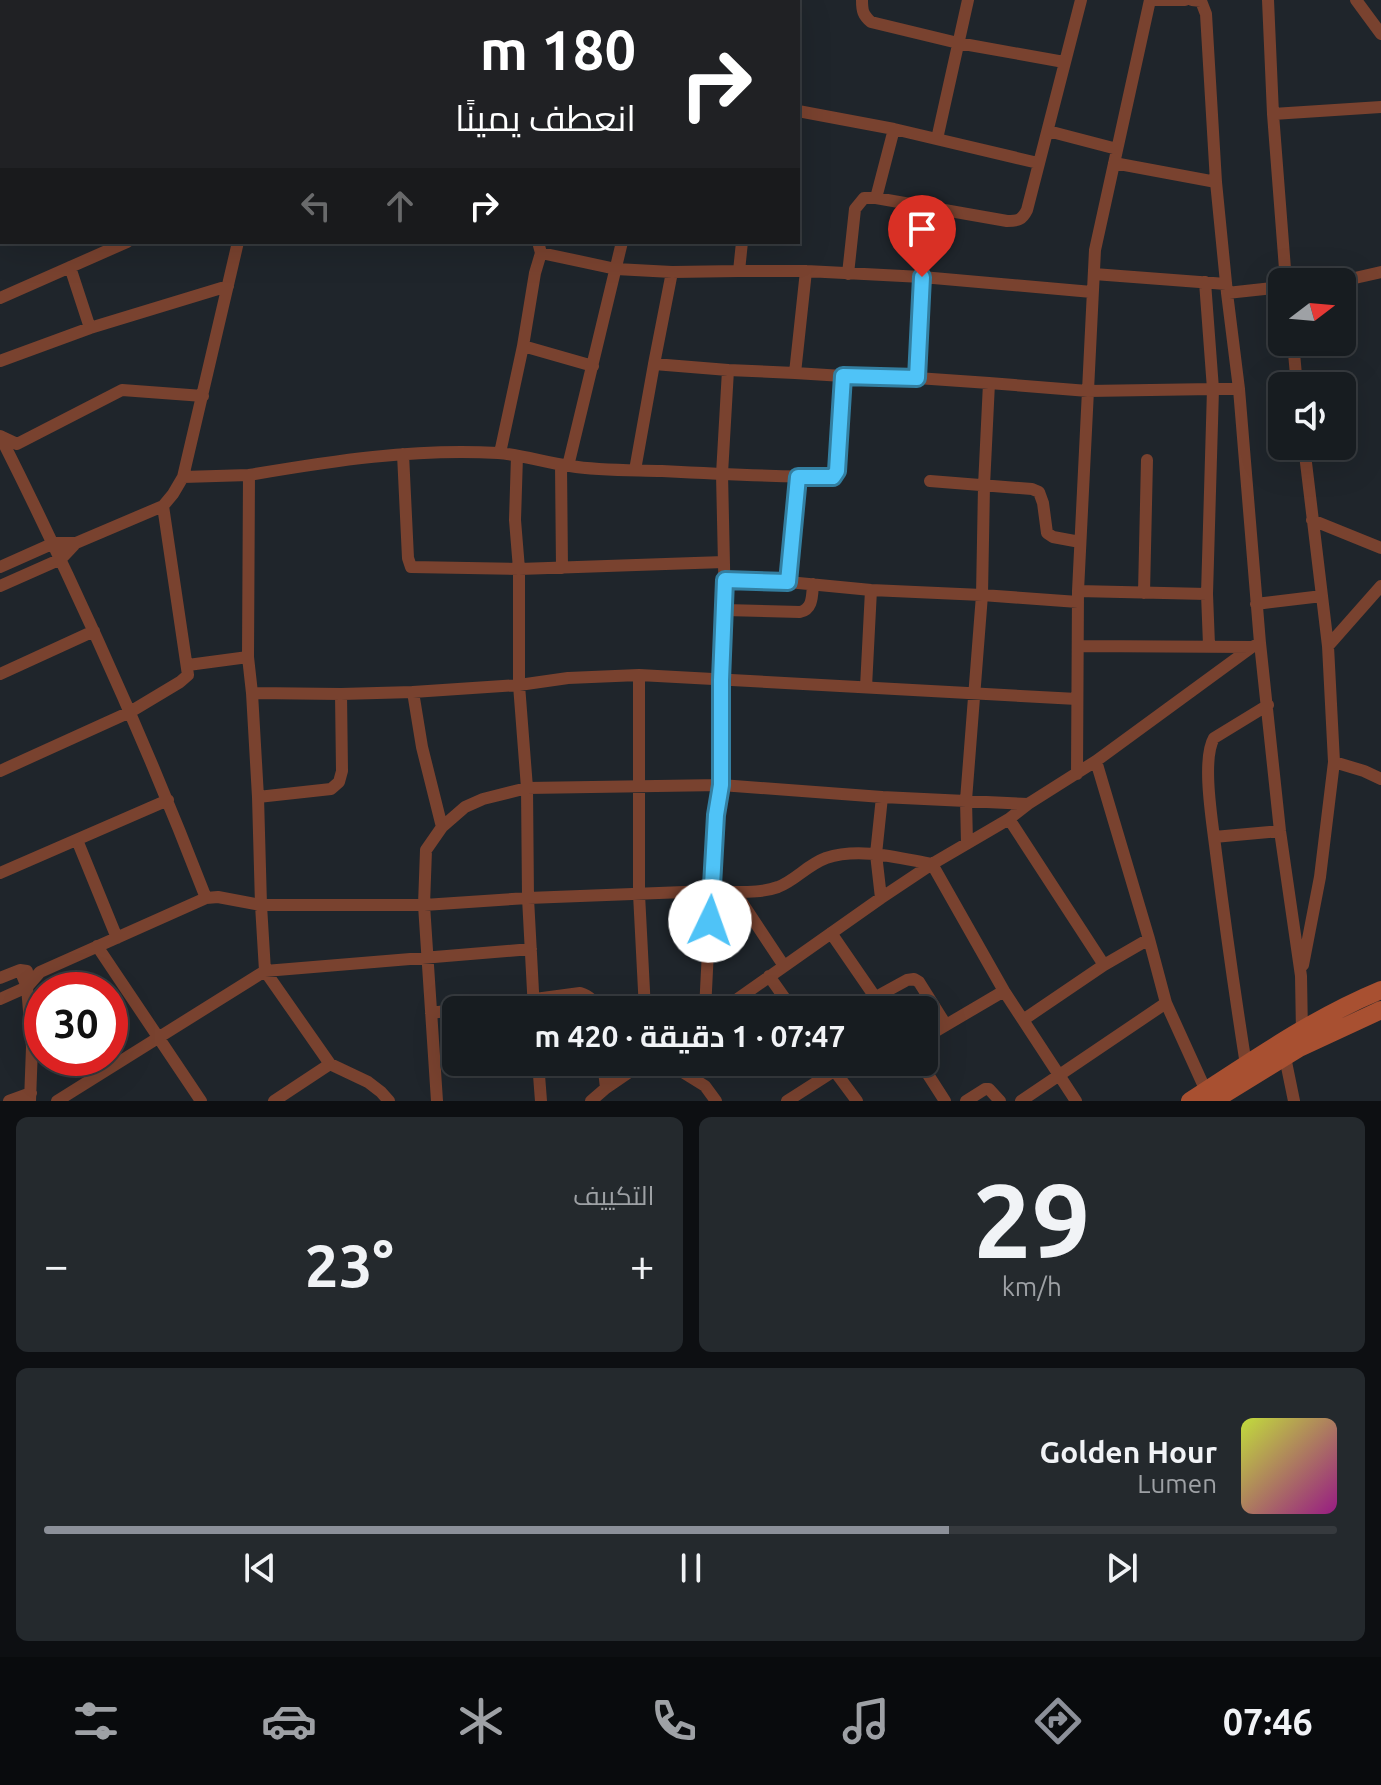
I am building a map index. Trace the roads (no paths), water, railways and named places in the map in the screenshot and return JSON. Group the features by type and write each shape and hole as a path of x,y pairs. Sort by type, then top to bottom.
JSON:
{"main road":[{"path":"1203,1098 1285,1057 1304,1038 1355,1001 1381,990"},
{"path":"1203,1098 1246,1065 1304,1038 1381,1010"}],"street":[{"path":"862,0 864,16 871,22 958,43 1064,62"},
{"path":"937,139 968,0"},
{"path":"848,274 855,209 864,198 1007,221 1023,218 1081,0"},
{"path":"1077,774 1078,596 1095,250 1150,0 1185,0"},
{"path":"1192,0 1201,1 1206,14 1216,182 1239,389 1256,604 1256,645 1268,705 1280,831 1301,976 1304,1038"},
{"path":"1268,0 1285,268"},
{"path":"1356,0 1381,34"},
{"path":"1273,114 1381,107"},
{"path":"800,111 894,129 1038,163"},
{"path":"876,198 894,129"},
{"path":"1048,131 1117,149"},
{"path":"1114,163 1216,182"},
{"path":"0,298 122,244"},
{"path":"0,567 54,543 76,543 163,506 173,494 183,477 238,244"},
{"path":"562,568 564,465 593,366 622,244"},
{"path":"739,271 742,244"},
{"path":"500,453 523,346 539,247 616,269 672,272 806,271 922,277 1092,292"},
{"path":"70,267 90,328"},
{"path":"795,373 806,271"},
{"path":"635,470 672,272"},
{"path":"1356,277 1381,272"},
{"path":"1094,274 1205,282 1226,289 1268,288"},
{"path":"917,378 922,277"},
{"path":"1205,282 1213,389 1207,594 1209,645"},
{"path":"0,361 90,328 228,286"},
{"path":"523,346 593,366"},
{"path":"654,364 1088,391 1239,389"},
{"path":"706,996 716,815 721,785 725,610 722,474 728,370"},
{"path":"183,477 249,475 331,461 403,454 500,453 605,470 833,477 837,471 843,376"},
{"path":"967,843 966,800 982,595 989,383"},
{"path":"0,436 17,444 122,390 203,396"},
{"path":"0,436 94,631 168,800 206,898"},
{"path":"403,454 411,567 519,569 724,562"},
{"path":"517,456 515,520 519,569 519,685 527,788 528,898 534,996"},
{"path":"1144,593 1147,460"},
{"path":"1301,976 1320,877 1334,762 1328,646 1306,460"},
{"path":"249,475 248,657 258,797 265,971 330,1064 368,1082 389,1101"},
{"path":"788,582 798,477"},
{"path":"930,481 1032,489 1039,492 1043,503 1047,533 1080,542"},
{"path":"0,771 130,712 188,675 163,506"},
{"path":"1312,520 1381,548"},
{"path":"0,586 61,559 76,543"},
{"path":"725,580 982,595 1207,594"},
{"path":"725,610 800,612 810,605 813,584"},
{"path":"1328,646 1381,586"},
{"path":"866,687 871,590"},
{"path":"1256,604 1322,596"},
{"path":"0,674 94,631"},
{"path":"1078,646 1256,645"},
{"path":"741,996 932,864 1077,774 1256,645"},
{"path":"188,665 248,657"},
{"path":"252,693 413,692 639,675 1077,699"},
{"path":"639,675 639,894 644,996"},
{"path":"413,692 422,747 442,827"},
{"path":"258,797 331,789 339,782 342,771 341,694"},
{"path":"1246,1065 1227,945 1208,759 1210,743 1214,738 1268,705"},
{"path":"1096,761 1166,1003 1203,1098"},
{"path":"1334,762 1381,779"},
{"path":"437,1101 424,905 426,850 442,827 465,807 527,788 721,785 1028,804"},
{"path":"881,898 876,854 882,797"},
{"path":"0,873 168,800"},
{"path":"1009,819 1104,965"},
{"path":"1214,837 1280,831"},
{"path":"77,840 117,938"},
{"path":"0,978 20,970 40,972 206,898 218,897 261,905 424,905 528,898 756,892 778,887 809,865 846,854 876,854 932,864"},
{"path":"932,864 1004,991 1076,1101"},
{"path":"735,892 784,966"},
{"path":"831,933 875,996"},
{"path":"1023,1020 1104,965 1149,939"},
{"path":"97,946 201,1101"},
{"path":"57,1101 265,971 531,949"},
{"path":"20,970 24,980"},
{"path":"769,976 783,996"},
{"path":"878,996 914,979 928,996"},
{"path":"0,999 24,988"},
{"path":"938,1030 1004,991"},
{"path":"567,996 580,993 588,996"},
{"path":"1021,1101 1166,1003"},
{"path":"431,1013 442,1012"},
{"path":"938,1012 946,1025"},
{"path":"1285,1057 1294,1101"},
{"path":"274,1101 330,1064"},
{"path":"9,1101 30,1097 31,1076"},
{"path":"539,1076 541,1101"},
{"path":"605,1076 606,1088"},
{"path":"591,1101 624,1076"},
{"path":"689,1076 705,1086 716,1101"},
{"path":"787,1101 818,1076"},
{"path":"838,1076 857,1101"},
{"path":"929,1076 945,1101"},
{"path":"966,1101 985,1089 989,1089 1000,1101"}]}
